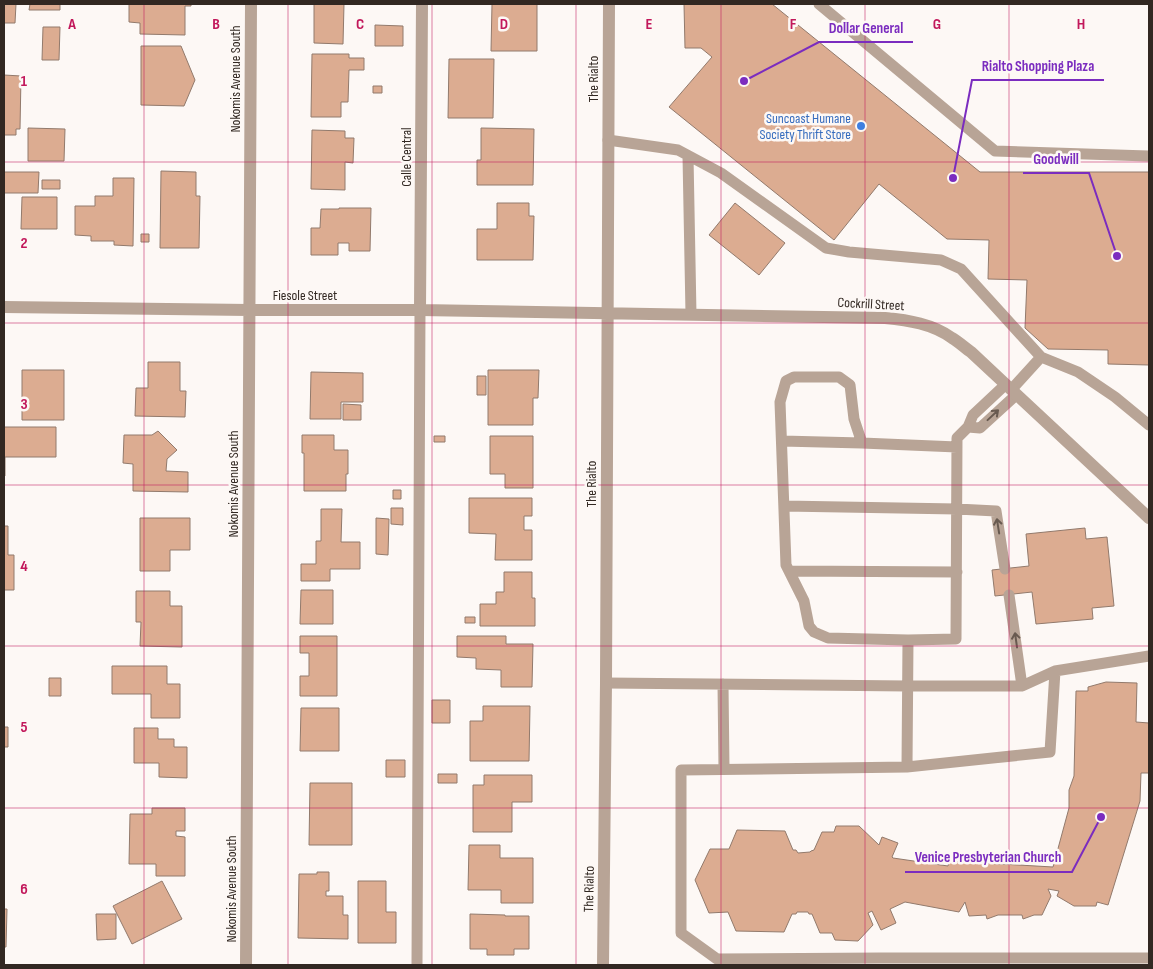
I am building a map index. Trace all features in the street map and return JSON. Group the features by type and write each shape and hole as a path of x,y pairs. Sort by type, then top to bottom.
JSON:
{"street":[{"name":"Nokomis Avenue South","path":"246,965 251,4"},
{"name":"Calle Central","path":"420,310 422,4"},
{"name":"The Rialto","path":"603,965 609,4"},
{"name":"Fiesole Street","path":"4,307 607,312"},
{"name":"Cockrill Street","path":"607,312 885,318 909,320 933,328 951,337 971,352 1149,518"}],"lane":[{"path":"819,4 995,152 1148,156"},
{"path":"608,140 678,150 721,173 826,248 849,252 941,260 961,269 1041,356 1078,372 1115,397 1149,425"},
{"path":"688,156 692,314"},
{"path":"417,965 420,310"},
{"path":"862,443 854,419 850,385 839,377 794,377 786,381 780,402 786,565 804,602 809,626 814,632 828,638 956,639 956,572 963,509 956,438 968,427 973,415 1011,390 1041,356"},
{"path":"782,441 956,447"},
{"path":"784,506 996,511 1005,569"},
{"path":"789,571 956,572"},
{"path":"1009,595 1022,686"},
{"path":"907,767 908,640"},
{"path":"606,682 1022,686 1055,670 1149,656"},
{"path":"1055,670 1050,752 907,767 681,770 681,933 717,962 1061,962 1149,958"},
{"path":"723,684 724,769"}],"building":[{"path":"4,4 16,4 15,23 4,23"},
{"path":"30,4 60,4 60,10 29,10"},
{"path":"129,4 191,4 191,6 185,6 185,35 140,34 140,23 129,22"},
{"path":"314,4 344,4 343,44 314,43"},
{"path":"492,4 537,4 537,51 491,51"},
{"path":"684,4 772,4 980,172 1149,172 1149,365 1108,364 1108,350 1048,349 1025,328 1027,280 988,279 989,240 947,239 879,184 834,240 669,107 712,57 701,48 685,48"},
{"path":"375,25 403,26 403,46 375,46"},
{"path":"43,27 60,27 59,60 42,60"},
{"path":"141,46 181,46 195,80 184,106 141,105"},
{"path":"312,54 349,54 349,58 364,58 364,70 349,70 348,102 341,102 341,117 311,117"},
{"path":"449,59 494,59 493,118 448,118"},
{"path":"4,75 21,76 20,129 16,129 16,135 4,135"},
{"path":"373,86 382,86 382,93 373,93"},
{"path":"28,128 65,129 64,161 28,161"},
{"path":"481,128 534,129 533,185 477,185 477,160 481,160"},
{"path":"312,130 345,131 345,138 354,138 353,163 345,162 345,190 311,189"},
{"path":"161,171 196,172 196,196 200,196 199,248 160,248"},
{"path":"4,172 39,172 38,193 4,193"},
{"path":"113,178 134,178 133,246 114,245 114,241 91,241 91,236 75,235 75,206 95,206 95,196 113,196"},
{"path":"42,180 60,180 60,189 42,189"},
{"path":"22,197 57,197 57,229 21,229"},
{"path":"497,203 529,203 529,216 534,216 533,260 477,260 477,229 497,229"},
{"path":"735,203 785,243 759,275 709,235"},
{"path":"371,208 370,251 349,251 349,243 338,243 338,255 311,255 311,228 320,228 321,209"},
{"path":"141,234 149,234 149,242 141,242"},
{"path":"148,362 180,362 180,391 186,391 185,417 135,416 136,388 148,388"},
{"path":"22,370 64,370 64,420 22,420"},
{"path":"488,370 539,370 538,398 533,398 533,425 488,425"},
{"path":"311,372 363,373 363,402 341,402 341,419 310,419"},
{"path":"477,376 486,376 486,395 477,395"},
{"path":"343,404 361,405 361,420 343,420"},
{"path":"4,427 56,427 56,457 5,457 4,476"},
{"path":"158,431 177,450 167,459 166,471 188,472 188,492 133,491 133,464 123,463 124,435 152,435"},
{"path":"302,435 334,435 334,450 348,450 346,491 304,491"},
{"path":"434,436 445,436 445,442 434,442"},
{"path":"490,436 533,436 533,488 505,488 505,474 490,474"},
{"path":"393,490 401,490 401,499 393,499"},
{"path":"469,498 532,498 532,516 524,516 524,530 532,530 532,560 495,560 496,534 469,533"},
{"path":"391,508 403,508 403,525 391,524"},
{"path":"321,509 342,509 341,542 360,542 360,569 330,569 330,581 301,581 301,564 316,564 316,541 321,541"},
{"path":"140,518 190,518 190,550 170,550 170,571 140,571"},
{"path":"376,518 389,519 388,555 376,554"},
{"path":"4,526 8,526 8,555 14,555 14,590 4,590"},
{"path":"1085,528 1086,539 1107,537 1114,606 1092,608 1093,619 1036,624 1032,592 995,596 992,570 1029,566 1026,534"},
{"path":"504,572 532,572 532,598 535,598 535,626 480,626 480,604 496,604 496,592 504,592"},
{"path":"301,590 333,590 333,624 300,624"},
{"path":"136,591 170,591 170,606 182,606 182,647 140,646 141,622 136,622"},
{"path":"465,617 475,617 475,623 465,623"},
{"path":"300,636 337,636 337,696 300,696 300,676 309,676 309,653 300,653"},
{"path":"457,636 506,636 506,644 533,644 532,687 501,687 501,670 476,669 476,658 457,657"},
{"path":"112,666 167,666 167,684 180,684 180,718 151,718 151,694 112,694"},
{"path":"49,678 61,678 61,696 49,696"},
{"path":"1106,682 1137,683 1136,722 1149,723 1149,773 1141,773 1140,801 1108,905 1097,902 1096,906 1074,906 1057,896 1059,891 1048,889 1051,896 1042,915 1034,915 1023,919 1022,915 998,915 987,919 986,915 969,916 965,902 959,912 905,902 890,909 896,923 881,930 872,911 868,913 873,925 858,941 835,940 832,933 820,933 812,914 808,912 792,914 784,932 736,931 728,912 709,913 695,880 710,849 729,849 737,830 785,831 793,850 796,850 798,853 814,850 822,832 834,832 836,826 859,826 879,845 882,837 898,843 893,858 948,866 949,861 1053,867 1069,808 1069,790 1074,776 1076,691 1088,691 1088,687"},
{"path":"432,700 450,700 450,723 432,723"},
{"path":"483,706 530,706 529,761 470,761 470,721 483,721"},
{"path":"301,708 339,708 339,751 300,751"},
{"path":"4,727 8,727 8,747 4,747"},
{"path":"134,728 158,728 158,739 174,739 174,747 187,747 187,778 159,777 159,763 134,763"},
{"path":"386,760 405,760 405,777 386,777"},
{"path":"438,774 457,774 457,783 438,783"},
{"path":"484,775 532,775 532,802 512,802 512,832 473,832 473,785 484,785"},
{"path":"310,783 352,783 352,845 309,845"},
{"path":"152,808 185,808 185,831 176,831 176,836 185,837 185,876 156,876 156,864 129,864 130,814 152,814"},
{"path":"469,845 500,845 500,858 533,858 533,903 501,903 501,890 468,890"},
{"path":"317,872 329,872 329,891 326,891 326,896 343,896 343,915 348,915 348,939 298,938 299,874 317,874"},
{"path":"162,881 182,919 132,944 113,906"},
{"path":"358,881 386,881 386,912 396,912 396,943 358,943"},
{"path":"4,909 7,909 6,947 4,947"},
{"path":"96,914 116,914 116,939 97,940"},
{"path":"470,914 529,916 529,949 514,949 514,955 487,955 487,949 470,949"}],"place":[{"name":"Dollar General","path":"744,81"},
{"name":"Suncoast Humane Society Thrift Store","path":"861,126"},
{"name":"Rialto Shopping Plaza","path":"953,178"},
{"name":"Goodwill","path":"1117,256"},
{"name":"Venice Presbyterian Church","path":"1101,817"}]}
